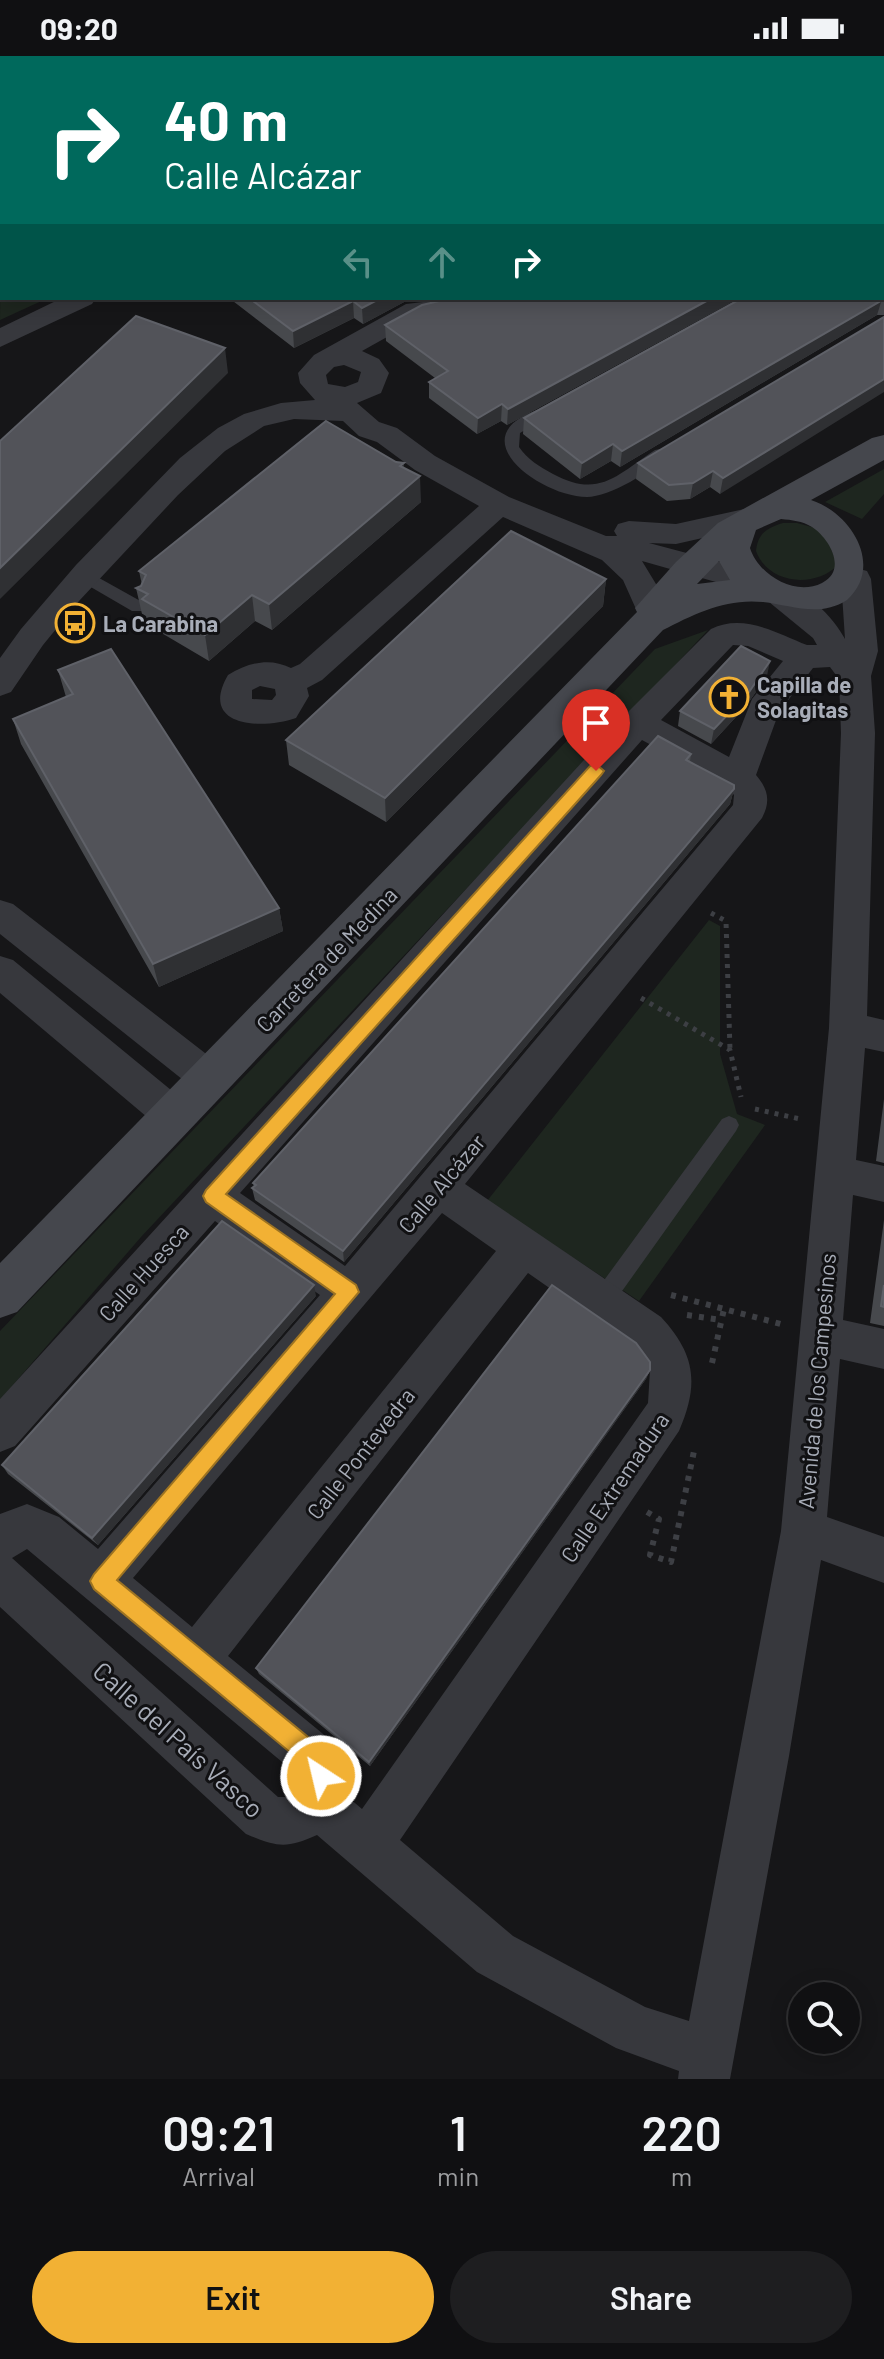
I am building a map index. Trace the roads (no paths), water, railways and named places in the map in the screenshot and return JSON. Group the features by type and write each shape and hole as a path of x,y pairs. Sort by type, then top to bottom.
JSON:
{"main road":[{"path":"750,519 793,508 825,514 851,530 868,564 846,587 824,595 798,597 765,588 741,571 732,548 750,519 884,446"},
{"name":"Carretera de Medina","path":"0,1296 651,616 696,565 750,519"},
{"path":"651,616 701,595 765,588"}],"street":[{"path":"0,339 79,300"},
{"path":"225,439 236,423 320,364 415,310 443,304"},
{"path":"341,413 354,396 371,387 383,352 399,334 443,304"},
{"path":"387,435 386,420 377,405 372,366 344,356 320,364 312,373 315,387 341,413 387,435 425,463 499,504 552,524 568,534 603,546 628,547 696,565 765,588 825,631 845,667 764,708 738,777 638,723"},
{"path":"0,684 47,618 83,575 182,473 243,426 282,413 313,408 341,413"},
{"path":"290,683 311,672 499,504"},
{"path":"552,524 578,522 604,529 676,534 750,519"},
{"path":"603,546 635,569 642,581 651,616"},
{"name":"Avenida de los Campesinos","path":"707,2067 803,1531 840,1128 866,1032 870,784 845,667 862,651 868,564"},
{"name":"Calle Huesca","path":"0,1431 638,723 722,637 728,634 752,635 845,667"},
{"name":"Calle Alcázar","path":"101,1581 438,1188 750,809 751,792 738,777"},
{"path":"0,914 210,1079"},
{"path":"0,971 174,1116"},
{"path":"836,1173 884,1184"},
{"name":"Calle Extremadura","path":"367,1845 664,1416 672,1399 674,1380 670,1361 660,1345 602,1301 438,1188"},
{"path":"212,1196 349,1292"},
{"name":"Calle Pontevedra","path":"196,1659 524,1247"},
{"path":"821,1335 884,1349"},
{"path":"0,1540 17,1528 36,1528 311,1755 321,1776 316,1802 495,1954 707,2067"},
{"path":"803,1531 884,1560"},
{"name":"Calle del País Vasco","path":"0,1576 263,1817 273,1822 297,1821 316,1802"}],"lane":[{"path":"554,408 515,429 509,442 515,455 570,490 601,489 674,446"},
{"path":"83,575 138,607"},
{"path":"602,1301 729,1125"}],"place":[{"name":"La Carabina","path":"75,623"},
{"name":"Capilla de Solagitas","path":"729,697"}]}
